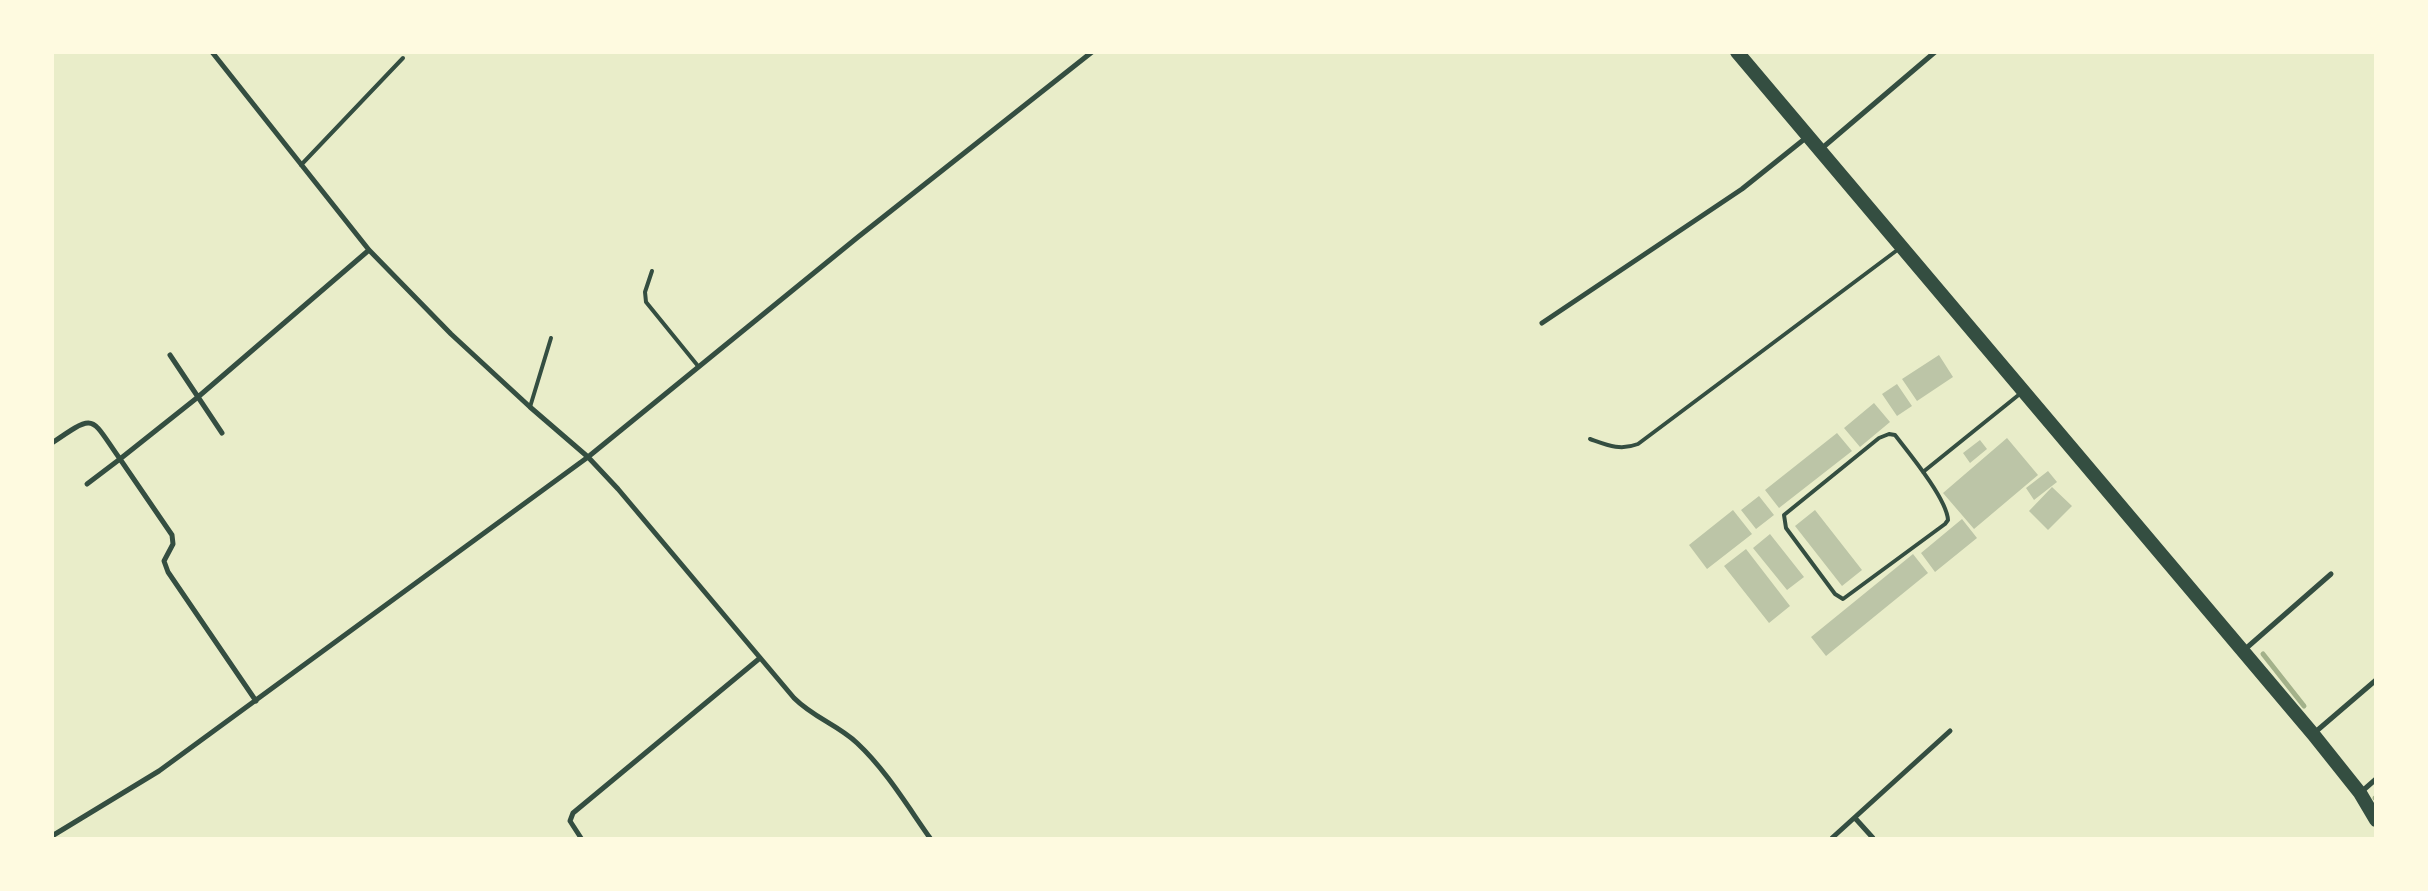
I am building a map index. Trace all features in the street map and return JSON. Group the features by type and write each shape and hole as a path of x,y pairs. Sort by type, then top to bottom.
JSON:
{"highway":[{"path":"1736,52 2313,734 2360,793 2376,820"}],"street":[{"path":"212,52 369,250 451,334 530,407 588,457 618,489 807,711 847,735 864,750 930,838"},
{"path":"52,836 159,771 588,457 698,366 1092,52"},
{"path":"1819,151 1935,52"},
{"path":"1542,323 1742,189 1808,136"},
{"path":"87,484 198,397 369,250"},
{"path":"170,355 222,433"},
{"path":"52,443 83,423 90,422 96,425 172,535 173,544 164,560 168,572 256,701"},
{"path":"2243,651 2331,574"},
{"path":"581,838 570,821 573,812 760,658"},
{"path":"2313,734 2376,680"},
{"path":"1832,838 1950,731"},
{"path":"2360,793 2376,779"},
{"path":"1855,818 1874,838"}],"lane":[{"path":"301,164 403,58"},
{"path":"1590,439 1625,449 1638,444 1902,247"},
{"path":"652,271 645,292 646,302 698,366"},
{"path":"530,407 551,338"},
{"path":"1923,472 2022,392"},
{"path":"1885,435 1895,435 1923,472 1948,514 1945,524 1848,598 1839,598 1786,528 1784,515 1885,435"}],"building":[{"path":"1939,355 1953,377 1917,401 1902,379"},
{"path":"1897,384 1912,406 1897,416 1882,394"},
{"path":"1874,403 1890,422 1860,447 1844,428"},
{"path":"1837,433 1852,451 1779,508 1765,490"},
{"path":"2007,438 2038,475 1974,529 1943,493"},
{"path":"1980,440 1987,449 1970,463 1963,453"},
{"path":"2048,471 2057,482 2034,500 2026,488"},
{"path":"2052,487 2072,506 2048,530 2029,511"},
{"path":"1759,496 1774,515 1756,529 1741,510"},
{"path":"1733,510 1752,534 1707,569 1689,545"},
{"path":"1815,510 1862,570 1842,586 1795,526"},
{"path":"1962,519 1977,538 1935,572 1921,553"},
{"path":"1770,534 1804,577 1787,590 1753,548"},
{"path":"1746,549 1790,606 1769,623 1724,566"},
{"path":"1913,554 1928,573 1826,656 1811,637"}],"waterway":[{"path":"2263,654 2304,706"}]}
